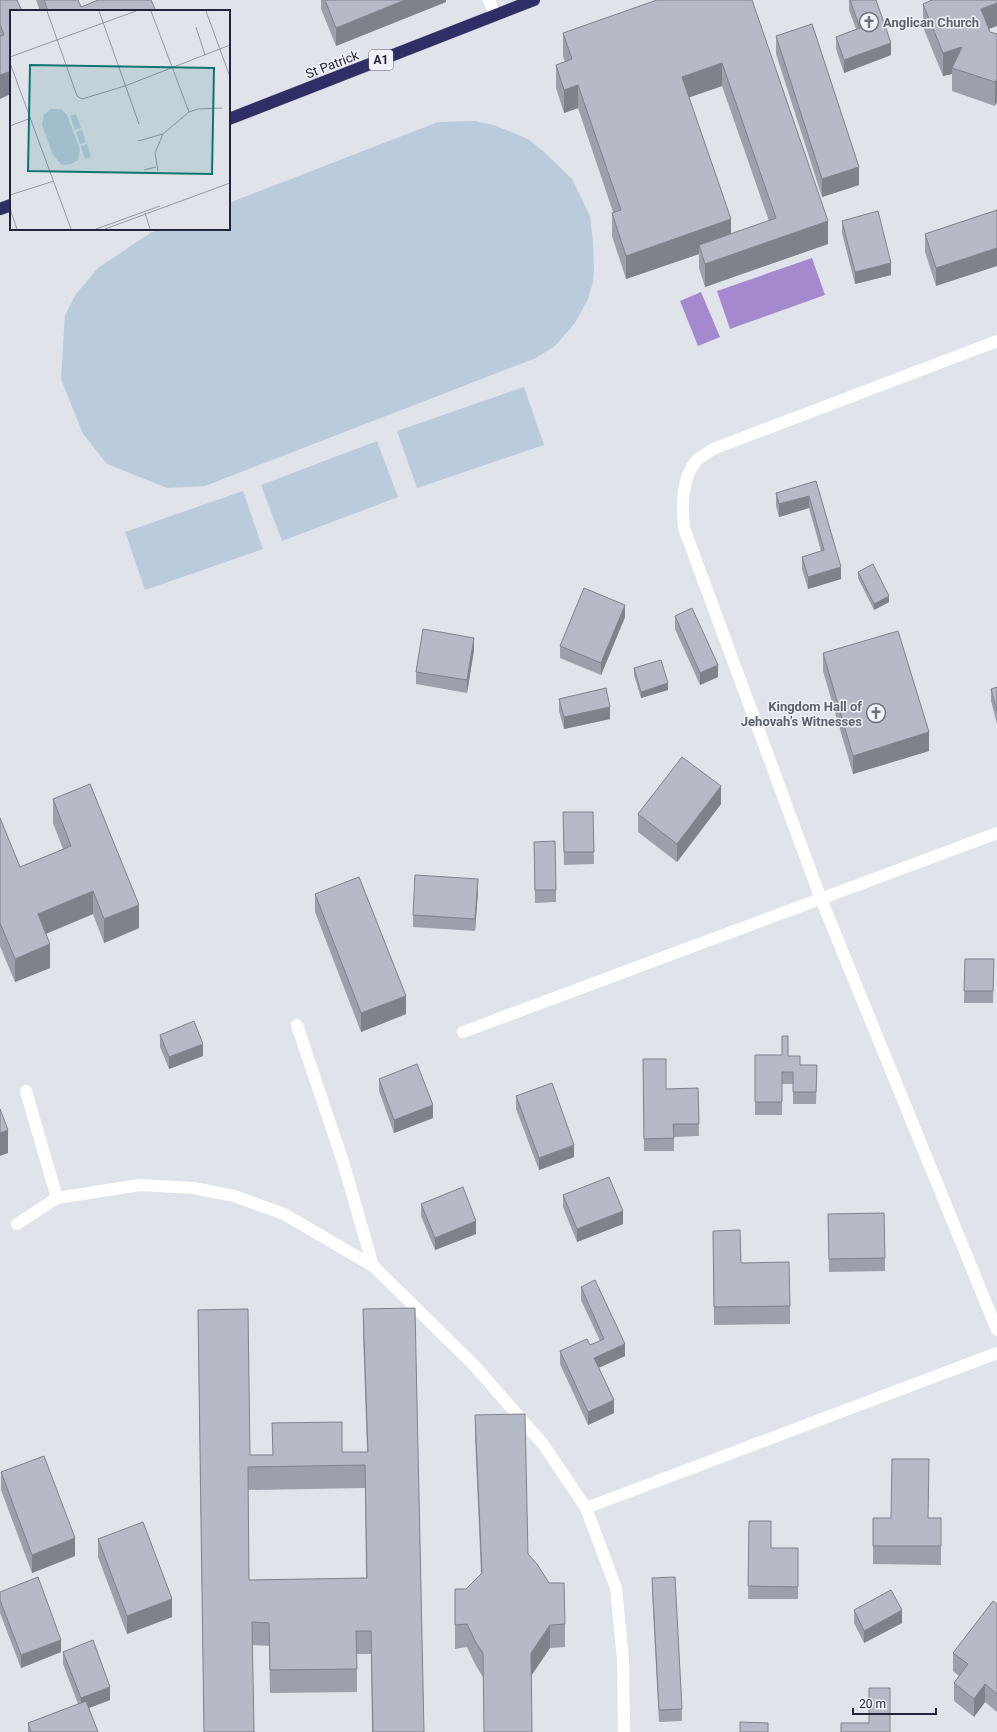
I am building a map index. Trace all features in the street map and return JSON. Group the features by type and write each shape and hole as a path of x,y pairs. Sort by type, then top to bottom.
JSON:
{"highway":[{"name":"St Patrick","path":"230,119 534,0"},
{"path":"0,209 10,205"}],"street":[{"path":"489,0 495,15"},
{"path":"997,341 713,449 697,460 688,474 683,510 684,528 821,899 997,1330"},
{"path":"463,1032 997,833"},
{"path":"297,1025 344,1165 373,1266"},
{"path":"26,1091 56,1198"},
{"path":"17,1224 56,1198 140,1185 194,1188 234,1196 284,1214 373,1266 473,1364 544,1444 586,1508 616,1588 623,1660 624,1732"},
{"path":"586,1508 997,1354"}],"shaded area":[{"path":"475,121 494,125 528,139 543,151 572,179 590,216 593,242 593,282 588,299 575,323 555,346 536,358 205,486 167,488 107,464 83,434 61,379 65,315 76,294 98,268 150,233 158,230 230,230 230,203 438,122"},
{"path":"812,258 825,295 730,329 717,291"},
{"path":"701,292 720,337 698,346 680,301"},
{"path":"524,387 544,445 417,488 397,431"},
{"path":"377,441 398,497 282,541 261,485"},
{"path":"243,491 263,549 145,590 125,532"}],"building":[{"path":"0,0 17,0 22,10 10,10 10,71 0,75 0,36 4,35 0,24"},
{"path":"44,0 78,0 81,7 98,0 151,0 155,9 152,10 48,10"},
{"path":"325,0 405,0 336,28"},
{"path":"657,0 752,0 828,221 705,264 699,245 776,218 722,63 682,77 731,219 626,256 612,213 621,210 578,85 564,90 556,65 572,59 563,33"},
{"path":"850,0 876,0 891,43 844,60 836,37 860,28"},
{"path":"932,0 997,0 997,3 981,9 990,32 997,34 997,79 995,82 952,68 962,47 943,53 923,4"},
{"path":"812,24 859,167 822,179 776,36"},
{"path":"997,210 997,248 936,268 925,234"},
{"path":"878,211 891,263 855,272 842,221"},
{"path":"816,481 841,567 808,577 802,557 824,550 809,496 779,504 776,493"},
{"path":"873,564 889,596 874,604 858,572"},
{"path":"584,588 625,605 601,663 560,646"},
{"path":"692,608 718,665 700,673 675,616"},
{"path":"423,629 474,638 467,680 416,672"},
{"path":"898,631 929,732 853,756 823,653"},
{"path":"661,660 668,683 641,692 634,668"},
{"path":"997,687 997,711 991,689"},
{"path":"606,688 610,707 564,717 559,699"},
{"path":"682,757 721,786 677,844 638,814"},
{"path":"90,784 139,905 104,919 93,891 38,914 50,944 15,959 0,923 0,818 20,867 71,846 53,799"},
{"path":"563,812 593,812 594,852 564,852"},
{"path":"555,841 556,890 535,890 534,842"},
{"path":"415,875 478,879 475,919 413,915"},
{"path":"359,877 406,996 361,1013 315,894"},
{"path":"965,959 994,959 993,991 964,991"},
{"path":"194,1021 203,1044 169,1057 160,1035"},
{"path":"782,1036 788,1036 788,1056 800,1056 800,1065 817,1065 816,1092 793,1092 793,1072 782,1072 782,1102 755,1102 755,1055 782,1055"},
{"path":"643,1059 666,1059 666,1089 698,1088 699,1124 673,1124 674,1138 644,1139"},
{"path":"417,1064 433,1105 394,1120 379,1079"},
{"path":"552,1083 574,1145 539,1158 516,1096"},
{"path":"0,1109 8,1130 0,1133"},
{"path":"609,1177 623,1211 577,1229 563,1195"},
{"path":"463,1187 476,1221 435,1238 421,1204"},
{"path":"884,1213 885,1258 829,1259 828,1214"},
{"path":"740,1230 741,1263 789,1262 790,1306 714,1307 713,1231"},
{"path":"595,1280 625,1344 594,1358 614,1400 588,1412 560,1351 587,1339 590,1345 604,1339 581,1287"},
{"path":"415,1308 424,1732 373,1732 371,1631 356,1631 357,1669 270,1670 269,1623 252,1622 254,1732 204,1732 198,1310 248,1309 250,1455 273,1455 272,1423 342,1422 342,1452 368,1452 363,1309","holes":["365,1465 367,1578 249,1580 248,1467"]},
{"path":"525,1414 528,1554 537,1564 549,1583 564,1583 565,1624 550,1625 531,1653 532,1732 484,1732 483,1653 476,1643 467,1624 455,1625 455,1589 466,1589 482,1573 475,1415"},
{"path":"44,1456 75,1538 32,1555 1,1472"},
{"path":"892,1459 929,1459 928,1518 941,1518 941,1546 873,1546 873,1518 891,1518"},
{"path":"749,1521 771,1521 771,1548 798,1548 798,1587 748,1586"},
{"path":"143,1522 172,1599 127,1616 98,1539"},
{"path":"38,1577 61,1640 21,1655 0,1600 0,1592"},
{"path":"675,1577 682,1709 659,1710 652,1578"},
{"path":"891,1590 902,1610 864,1631 854,1610"},
{"path":"993,1601 997,1604 997,1694 985,1684 974,1699 954,1683 968,1664 953,1653"},
{"path":"93,1640 110,1687 81,1698 63,1652"},
{"path":"869,1688 890,1688 890,1732 841,1732 841,1723 869,1723"},
{"path":"86,1701 98,1732 31,1732 28,1723"},
{"path":"740,1722 768,1723 768,1732 740,1732"}],"place":[{"name":"Anglican Church","path":"869,22"},
{"name":"Kingdom Hall of Jehovah’s Witnesses","path":"876,713"}]}
